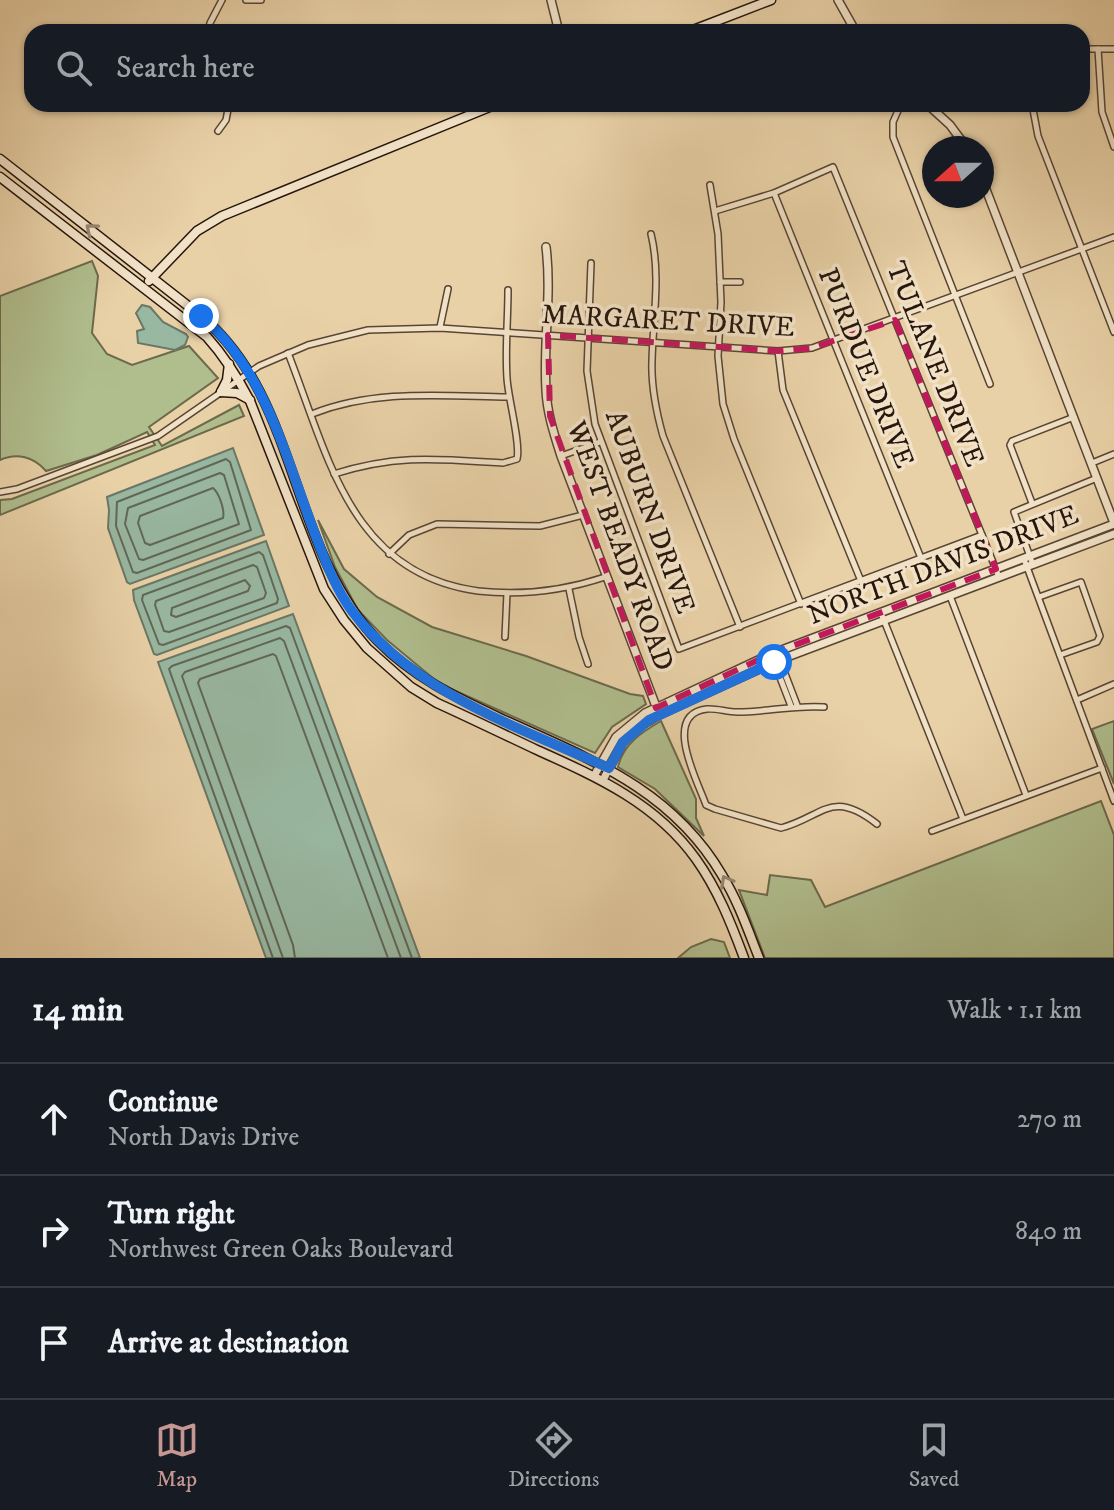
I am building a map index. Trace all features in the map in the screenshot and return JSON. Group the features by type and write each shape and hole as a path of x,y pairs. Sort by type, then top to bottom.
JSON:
{"main road":[{"path":"709,24 771,0"},
{"path":"143,288 197,231 222,216 477,112"},
{"path":"0,159 220,331 249,372 264,401 327,567 351,609 378,641 406,666 440,689 604,766 656,798 684,824 710,855 733,894 758,955 744,958 723,904 695,858 670,829 637,800 598,778 437,703 411,687 367,648 324,589 250,401 229,363 207,337 0,177"},
{"path":"63,225 71,214"},
{"path":"229,363 227,380 221,392 237,393 250,401"}],"street":[{"path":"210,24 222,0"},
{"path":"246,0 261,0"},
{"path":"551,0 557,24"},
{"path":"838,0 852,24"},
{"path":"1090,49 1114,49"},
{"path":"1098,49 1102,112 1114,147"},
{"path":"218,131 228,112"},
{"path":"897,112 893,122 893,137 990,384"},
{"path":"936,112 958,136"},
{"path":"1034,112 1038,136 1114,332"},
{"name":"TULANE DRIVE","path":"774,193 833,167 998,573"},
{"path":"710,185 720,282 720,389 727,421 801,604"},
{"path":"715,211 774,193"},
{"name":"PURDUE DRIVE","path":"774,193 921,558"},
{"path":"993,208 1114,523"},
{"path":"651,234 656,262 653,386 663,436 740,627 982,535"},
{"name":"MARGARET DRIVE","path":"0,492 17,489 158,436 249,372 308,345 368,330 440,328 778,351 812,348 1114,237"},
{"name":"WEST BEADY ROAD","path":"546,247 550,273 546,389 550,416 561,456 657,711"},
{"name":"AUBURN DRIVE","path":"591,263 588,338 591,402 600,442 679,649 740,627"},
{"path":"720,282 740,282"},
{"path":"440,328 448,289"},
{"path":"334,474 400,458 515,461 519,452 508,397 508,290"},
{"path":"778,351 783,390 861,581"},
{"path":"288,353 334,474 359,522 389,554 415,572 451,587 507,593 569,589 605,577"},
{"path":"312,414 346,402 392,395 508,397"},
{"path":"1032,503 1010,445 1016,438 1074,417"},
{"path":"561,456 600,442"},
{"path":"1092,463 1114,454"},
{"path":"1097,478 1017,509 1014,515 1039,597 1114,801"},
{"path":"389,554 409,535 428,526 540,526 583,515"},
{"name":"NORTH DAVIS DRIVE","path":"1028,562 1114,523"},
{"name":"NORTH DAVIS DRIVE","path":"598,778 623,742 657,711 775,657 1028,562 1114,534"},
{"name":"NORTH DAVIS DRIVE","path":"883,617 950,596 998,573"},
{"path":"1039,597 1081,582 1100,636 1097,642 1060,655"},
{"path":"569,589 588,664"},
{"path":"505,637 507,593"},
{"path":"950,596 1026,795"},
{"path":"883,617 963,819"},
{"path":"775,657 794,705"},
{"path":"1077,700 1114,684"},
{"path":"824,707 794,705 739,712 707,709 694,715 687,722 682,739 706,805 781,828 824,808 854,809 877,824"},
{"path":"932,831 1102,768"}],"highlighted area":[{"path":"895,320 996,569 771,654 656,708 550,416 548,335 778,351 812,348"}],"shaded area":[{"path":"92,261 98,276 92,333 107,354 132,365 189,346 218,378 149,427 162,446 239,405 244,416 0,515 0,500 12,499 155,445 147,432 97,455 46,471 25,457 13,456 0,460 0,296"},
{"path":"318,520 344,569 377,597 432,627 643,696 646,704 612,727 595,753 440,684 387,640 358,610 335,567"},
{"path":"661,721 696,799 696,818 704,836 655,789 618,767 629,745"},
{"path":"1114,721 1114,784 1092,729"},
{"path":"1101,801 1114,835 1114,958 765,958 739,890 767,895 770,875 811,880 825,907"},
{"path":"711,939 724,942 730,958 678,958 691,947"}],"water":[{"path":"142,305 150,307 163,322 186,334 185,345 175,350 138,343 137,331 144,329 136,313"},
{"path":"233,448 264,535 130,584 127,582 108,528 107,497"},
{"path":"266,541 289,606 154,654 133,590"},
{"path":"293,614 420,958 266,958 158,662"}],"route":[{"path":"201,316 220,331 234,349 264,401 327,567 351,609 378,641 406,666 440,689 609,768 623,742 649,720 774,662"}]}
